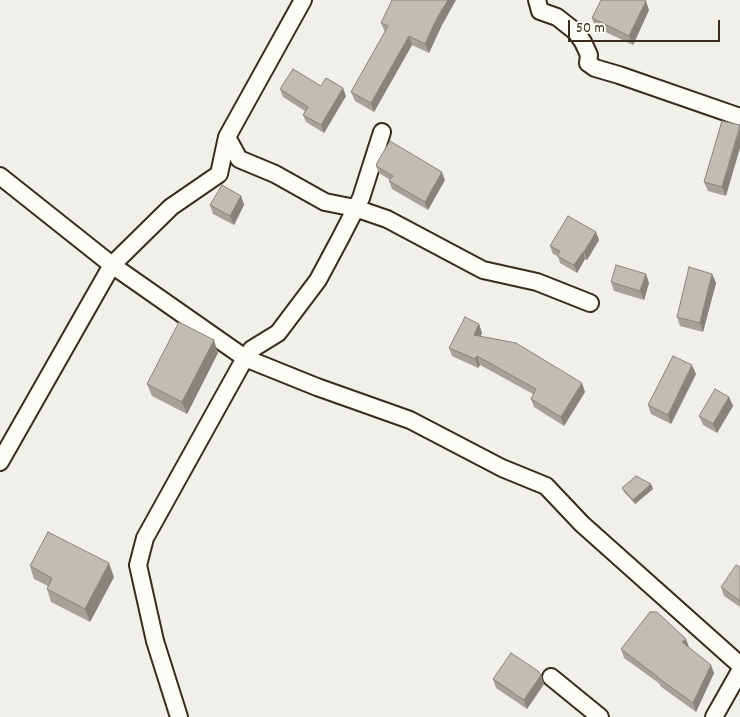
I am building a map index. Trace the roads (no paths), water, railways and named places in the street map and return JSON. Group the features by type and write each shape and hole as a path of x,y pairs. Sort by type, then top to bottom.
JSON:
{"street":[{"path":"0,462 112,265 171,207 218,174 227,137 303,0"},
{"path":"537,0 540,11 557,17 576,32 589,55 588,63 595,68 740,117"},
{"path":"179,717 155,641 138,565 145,538 245,358 252,349 278,333 318,280 356,208 382,132"},
{"path":"227,137 239,159 275,174 325,202 356,208 387,218 483,270 537,282 590,303"},
{"path":"0,176 112,265 245,358 317,387 410,420 502,468 546,486 582,524 740,665"},
{"path":"714,717 740,671"},
{"path":"550,677 600,717"}]}
